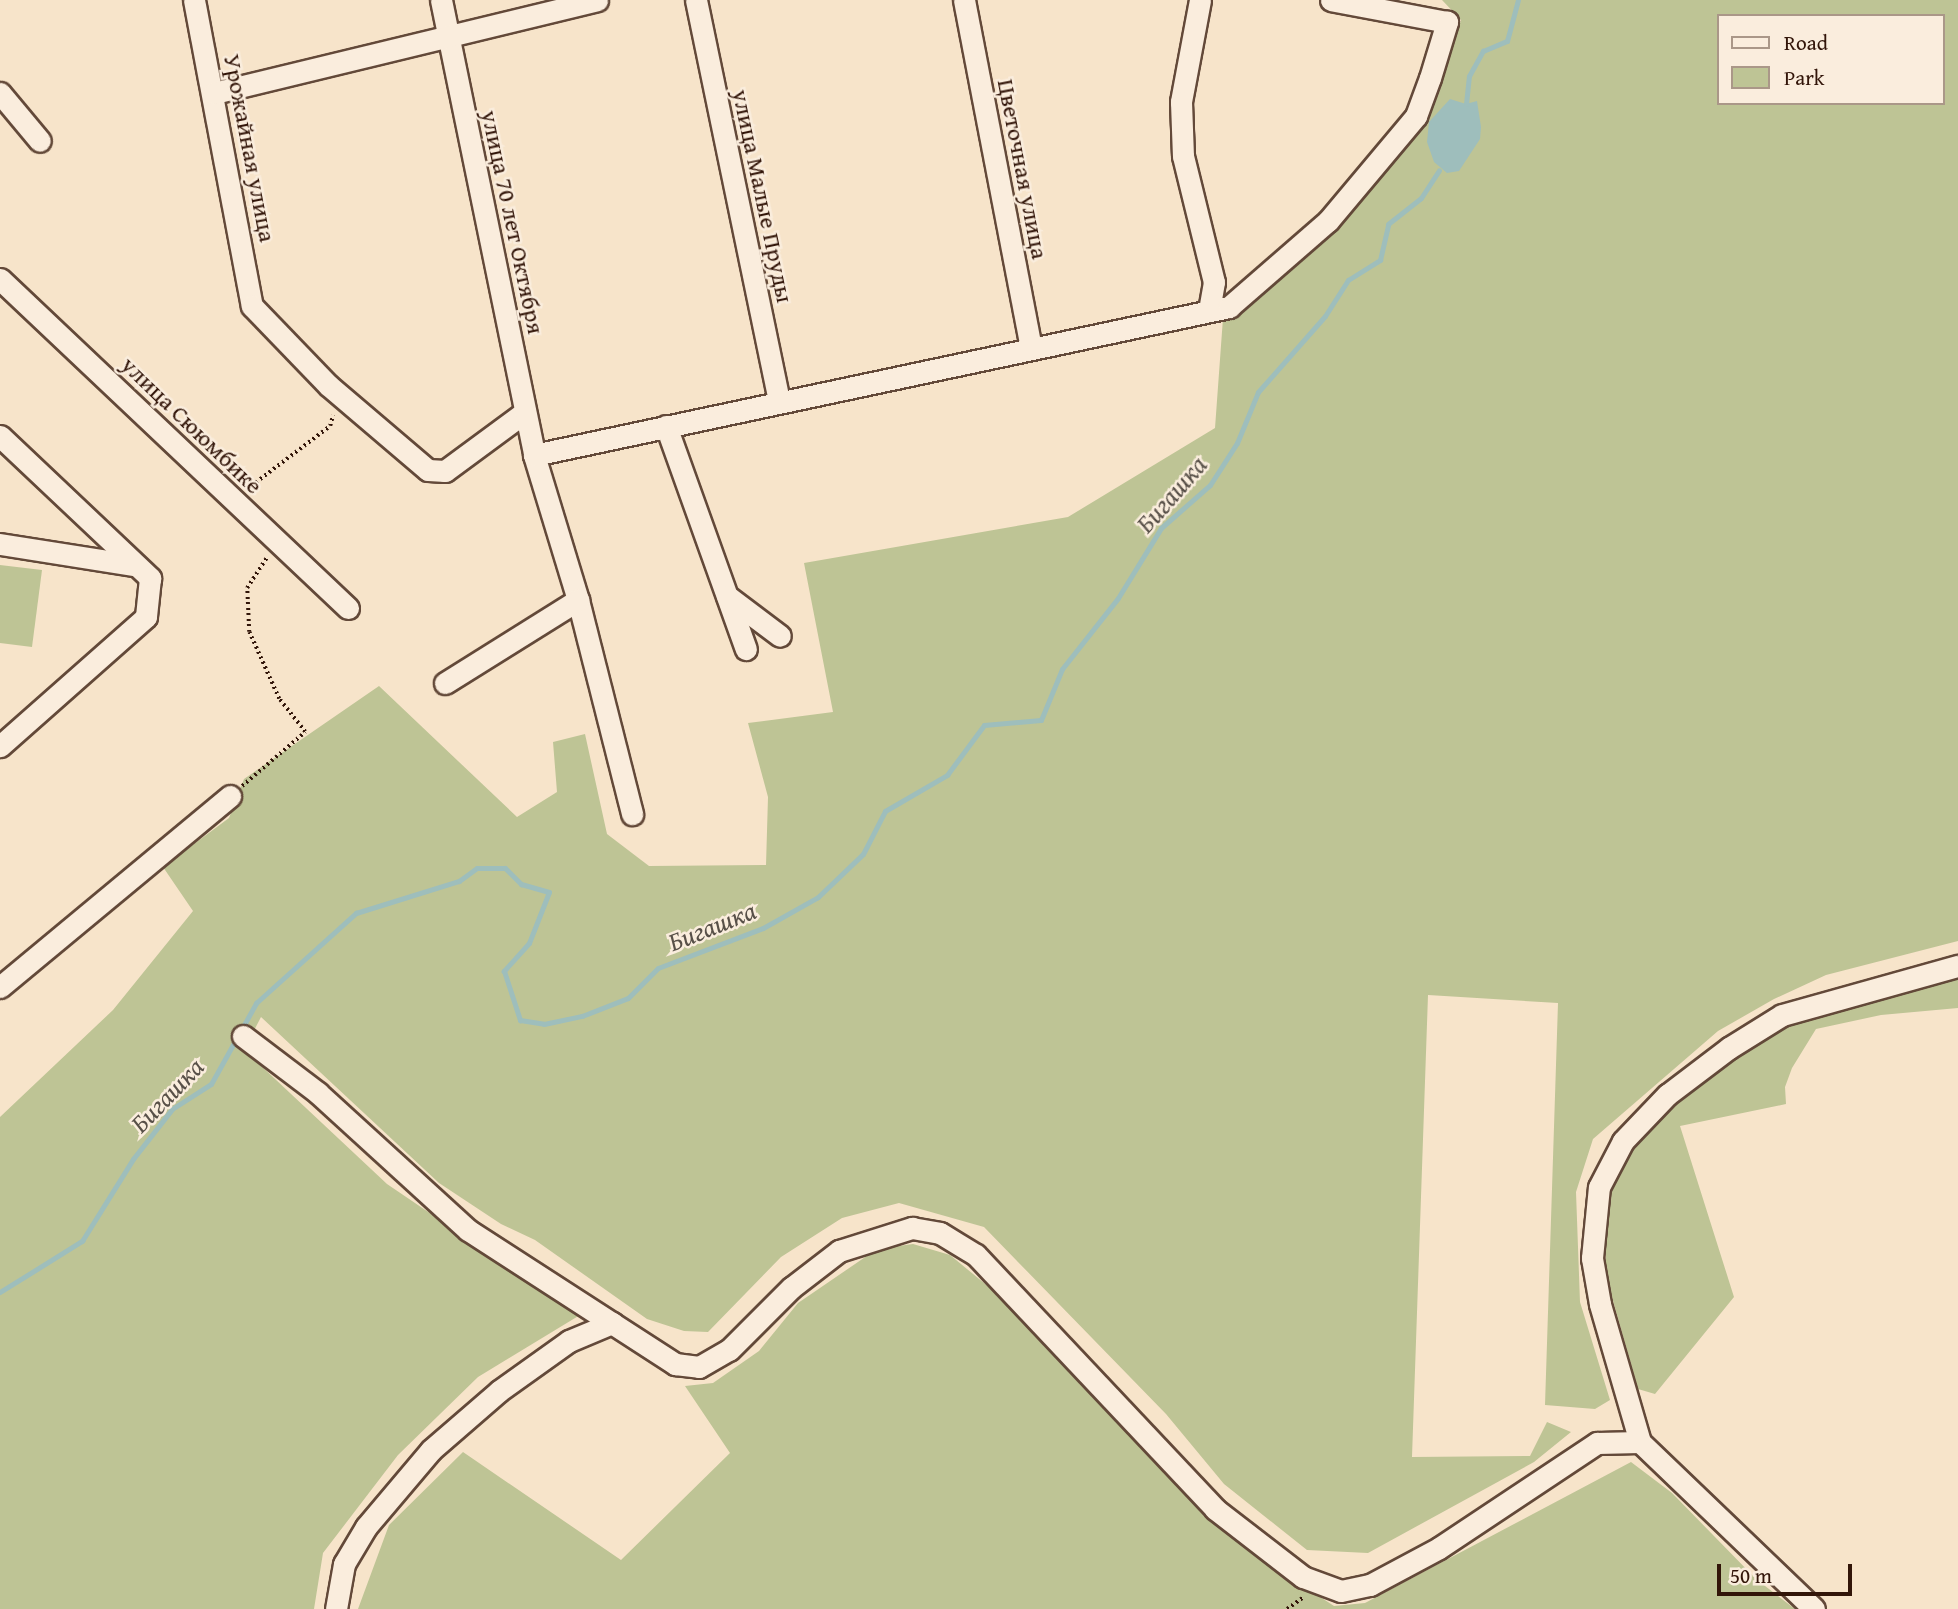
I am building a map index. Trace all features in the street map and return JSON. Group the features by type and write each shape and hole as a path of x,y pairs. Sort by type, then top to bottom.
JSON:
{"street":[{"name":"Урожайная улица","path":"194,0 214,93 252,306 328,385"},
{"name":"улица 70 лет Октября","path":"441,0 534,455 578,600 632,814"},
{"path":"214,93 339,66 448,35 597,0"},
{"name":"улица Малые Пруды","path":"696,0 779,402"},
{"name":"Цветочная улица","path":"964,0 1031,348"},
{"path":"1200,0 1181,102 1183,156 1219,309"},
{"path":"534,455 1219,309 1328,221 1416,116 1447,22 1331,0"},
{"path":"0,93 40,141"},
{"name":"улица Сююмбике","path":"0,279 348,608"},
{"path":"328,385 428,470 445,471 525,412"},
{"path":"666,426 746,649"},
{"path":"0,436 132,565 150,579 146,617 0,746"},
{"path":"0,544 132,565"},
{"path":"727,596 780,636"},
{"path":"445,683 578,600"},
{"path":"0,987 230,796"},
{"path":"1814,1609 1640,1443 1600,1304 1592,1258 1599,1187 1623,1141 1667,1095 1729,1048 1782,1015 1958,966"},
{"path":"243,1036 318,1093 468,1230 675,1364 699,1367 729,1350 791,1288 839,1251 912,1228 940,1233 976,1255 1215,1508 1303,1577 1341,1591 1370,1585 1439,1548 1597,1443 1640,1443"},
{"path":"335,1609 344,1564 355,1546 431,1450 499,1391 569,1341 612,1323"}],"path":[{"path":"233,500 330,426 338,402 328,385"},
{"path":"230,796 305,732 279,699 249,632 247,588 269,554 271,537"}],"green space":[{"path":"1442,0 1958,0 1958,941 1826,975 1774,999 1718,1031 1593,1139 1576,1192 1580,1302 1610,1400 1595,1409 1545,1405 1558,1003 1428,995 1412,1457 1530,1456 1547,1422 1571,1432 1534,1462 1368,1553 1307,1550 1224,1484 1166,1414 984,1227 899,1203 842,1218 781,1257 708,1332 684,1331 647,1319 535,1240 501,1224 439,1183 261,1017 244,1050 387,1184 580,1315 478,1377 398,1455 323,1553 314,1609 0,1609 0,1117 113,1010 193,911 163,867 229,818 244,779 379,686 517,817 557,792 553,742 585,734 607,834 649,866 766,865 768,797 748,723 833,712 804,563 1068,517 1215,428 1223,318 1334,230 1429,119 1461,20"},
{"path":"0,565 42,570 32,647 0,643"},
{"path":"1958,975 1958,1008 1881,1015 1816,1029 1792,1068 1785,1087 1786,1104 1680,1126 1734,1297 1655,1394 1638,1389 1606,1276 1605,1227 1612,1184 1633,1145 1674,1104 1748,1047 1809,1014"},
{"path":"913,1244 950,1255 1001,1297 1179,1485 1258,1556 1334,1606 1365,1603 1631,1462 1672,1493 1756,1579 1795,1609 358,1609 389,1525 463,1452 621,1560 730,1453 685,1386 713,1383 759,1351 798,1303 877,1249"}],"water":[{"path":"1450,99 1466,104 1477,101 1481,127 1480,139 1459,171 1447,173 1434,162 1427,142 1429,122"}],"waterway":[{"name":"Бигашка","path":"1466,104 1469,76 1483,51 1507,41 1518,0"},
{"name":"Бигашка","path":"0,1292 82,1241 133,1159 172,1109 211,1084 256,1003 356,913 459,881 477,868 505,868 521,884 549,892 529,943 504,971 520,1020 544,1024 582,1016 628,998 658,968 763,928 818,897 863,854 885,811 947,775 984,725 1041,720 1062,669 1118,598 1161,528 1210,485 1237,443 1258,392 1325,316 1348,280 1380,260 1388,224 1421,198 1439,170"}]}
